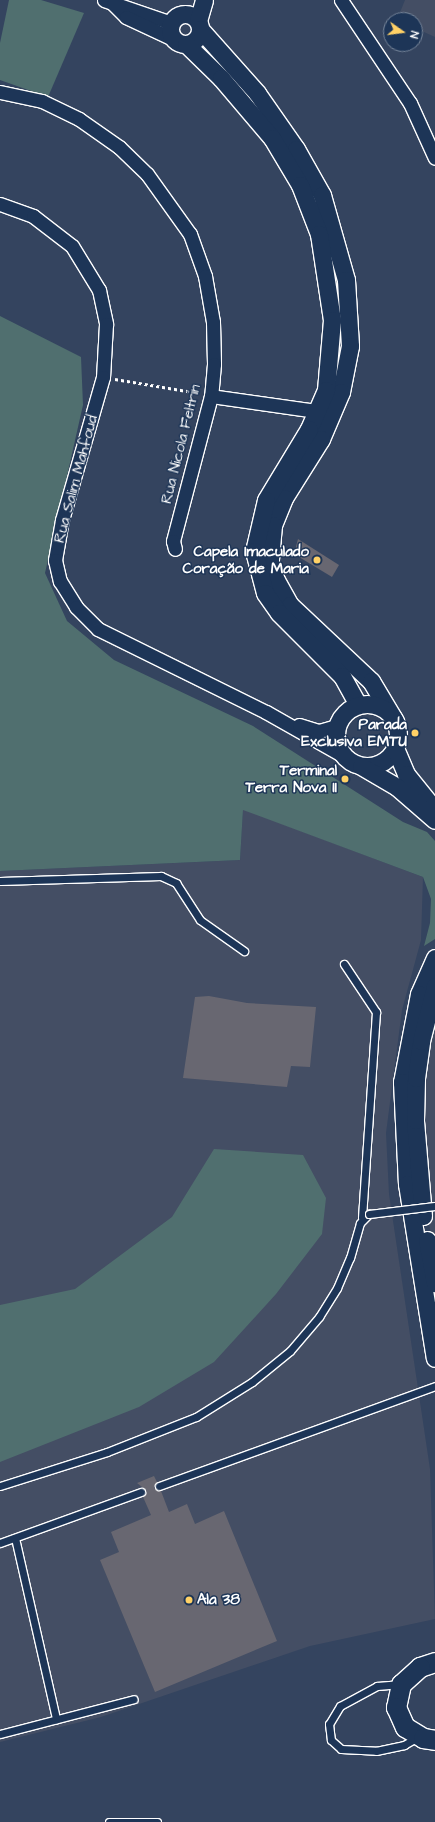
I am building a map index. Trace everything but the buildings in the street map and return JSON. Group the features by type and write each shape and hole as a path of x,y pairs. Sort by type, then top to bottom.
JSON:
{"main road":[{"path":"427,1738 405,1727 399,1718 396,1695 401,1684 409,1674 434,1661"}],"street":[{"path":"109,2 126,17 179,24 196,39 204,0"},
{"path":"342,0 410,103 435,158"},
{"path":"179,24 191,15 275,116 322,195 337,241 348,302 348,365 284,498 273,525 270,563 276,580 290,605 371,681 395,721 398,734 396,748 406,774 435,810"},
{"path":"179,24 272,138 300,185 319,234 332,320 326,390 326,413 266,500 254,551 266,593 279,613 342,676 358,705"},
{"name":"Rua Nicola Feltrin","path":"0,92 42,101 79,119 119,147 164,195 190,234 205,276 213,322 212,396 173,541 175,549"},
{"name":"Rua Salim Mahfoud","path":"0,204 33,216 55,230 72,246 85,265 98,290 106,324 103,377 62,520 55,560 60,581 76,606 98,629 266,712 354,762"},
{"path":"212,396 326,413"},
{"path":"395,721 379,706 358,705 342,717 337,726 338,744 354,762 396,787 435,820"},
{"name":"Rua Salim Mahfoud","path":"266,712 310,730 337,726"},
{"path":"354,762 382,762 396,748"},
{"path":"435,958 420,1041 415,1120 421,1199 435,1283"},
{"path":"431,983 407,1043 402,1108 407,1184 435,1358"}],"lane":[{"path":"0,881 161,876 176,883 200,920 244,952"},
{"path":"0,1486 107,1452 196,1417 252,1382 290,1351 319,1317 337,1288 362,1218 376,1012 344,964"},
{"path":"362,1218 369,1214 435,1206"},
{"path":"159,1486 435,1386"},
{"path":"0,1543 141,1492"},
{"path":"14,1538 56,1719"},
{"path":"401,1684 377,1686 340,1706 329,1724 331,1740 341,1749 376,1751 427,1738"},
{"path":"0,1734 134,1699"},
{"path":"108,1822 157,1822"}],"path":[{"path":"103,377 212,396"}],"shaded area":[{"path":"405,0 435,0 435,37 423,32 423,12 400,12"},
{"path":"243,809 423,877 421,940 402,1010 386,1133 389,1194 430,1469 435,1619 310,1646 101,1717 0,1742 0,871 240,860"},
{"path":"435,1024 435,1253 424,1201 423,1068"}],"green space":[{"path":"9,0 41,0 84,13 48,97 0,80 0,43"},
{"path":"0,316 81,357 83,405 45,573 67,621 114,660 253,726 403,822 427,832 435,841 435,939 424,946 430,923 431,899 423,877 243,810 240,860 0,871"},
{"path":"214,1149 303,1155 326,1198 322,1234 276,1294 214,1362 139,1407 0,1462 0,1305 75,1289 172,1217"}],"place":[{"name":"Capela Imaculado Coração de Maria","path":"317,560"},
{"name":"Parada Exclusiva EMTU","path":"415,733"},
{"name":"Terminal Terra Nova II","path":"345,779"},
{"name":"Ala 38","path":"189,1600"}]}
